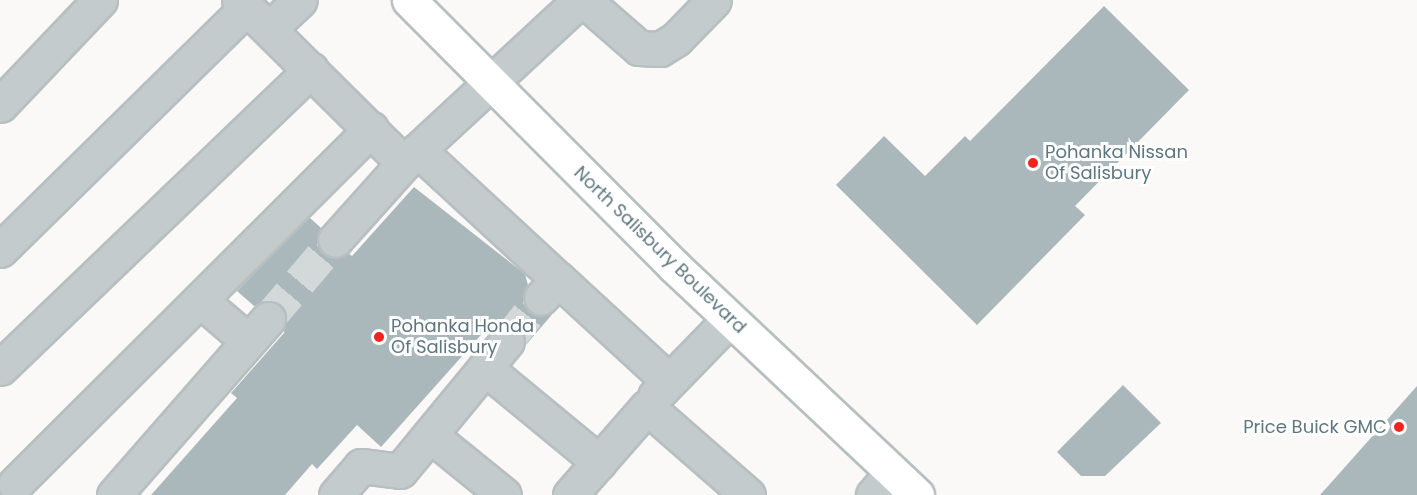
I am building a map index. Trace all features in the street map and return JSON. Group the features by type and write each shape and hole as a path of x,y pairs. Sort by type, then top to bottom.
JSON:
{"main road":[{"name":"North Salisbury Boulevard","path":"409,0 730,319 883,484 916,495"}],"lane":[{"path":"0,105 100,0"},
{"path":"0,250 252,12 300,0"},
{"path":"335,240 411,157 488,81 582,0 639,48 660,49 676,39 714,0"},
{"path":"252,12 370,129 411,157 550,288 668,380"},
{"path":"0,368 311,70"},
{"path":"15,484 370,129"},
{"path":"114,495 258,330 200,300"},
{"path":"570,495 668,380 730,319"},
{"path":"336,495 361,466 400,471 507,341"},
{"path":"485,368 599,462"},
{"path":"647,407 748,495"},
{"path":"430,435 504,495"}],"building":[{"name":"Pohanka Nissan Of Salisbury","path":"1104,6 1189,90 1075,206 1085,215 977,325 836,185 884,136 925,176 965,136 970,141"},
{"name":"Pohanka Honda Of Salisbury","path":"414,187 525,274 528,285 523,303 529,312 538,316 555,311 525,346 525,335 518,326 509,322 493,329 489,326 381,447 357,425 317,469 312,464 285,495 151,495 237,398 231,393 284,333 286,314 281,305 271,301 254,306 237,291 309,217 321,228 317,245 323,254 332,258 348,253 352,256"},
{"path":"1123,385 1161,423 1105,476 1081,476 1057,452"},
{"name":"Price Buick GMC","path":"1417,386 1417,495 1320,495 1345,467"}],"tunnel":[{"path":"268,319 335,240"},
{"path":"507,341 541,298"}],"place":[{"name":"Pohanka Nissan Of Salisbury","path":"1033,163"},
{"name":"Pohanka Honda Of Salisbury","path":"379,337"},
{"name":"Price Buick GMC","path":"1399,427"}]}
